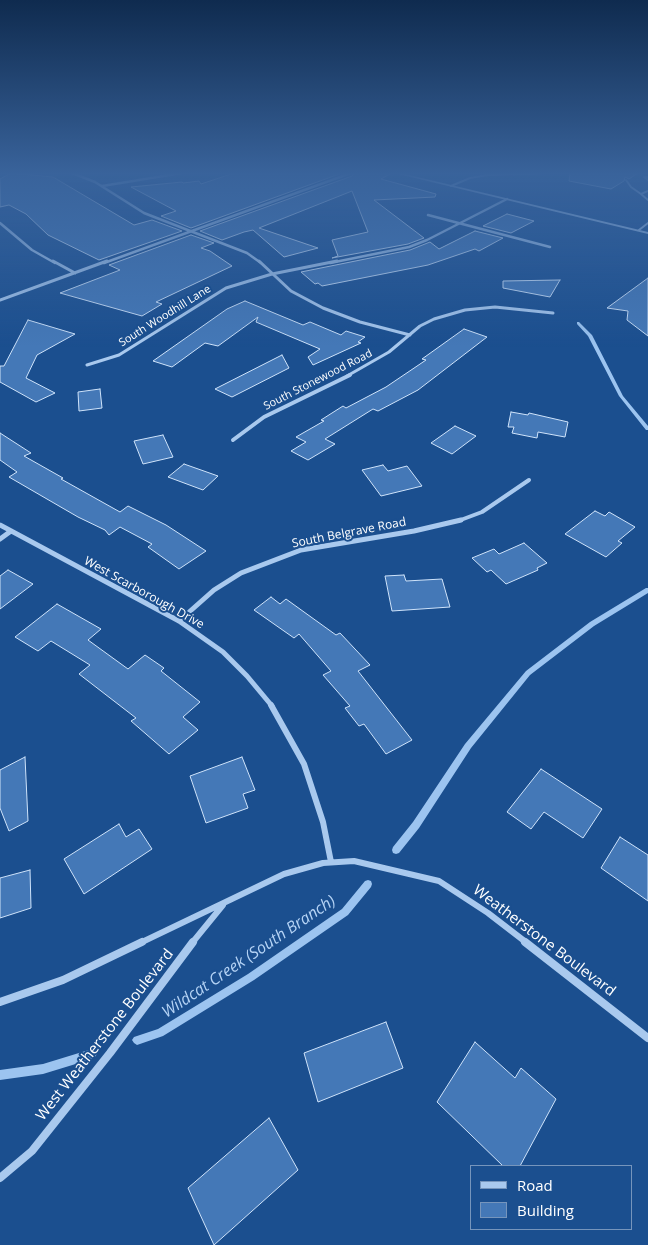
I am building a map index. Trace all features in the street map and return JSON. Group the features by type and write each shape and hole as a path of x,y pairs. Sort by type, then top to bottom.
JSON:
{"street":[{"path":"10,231 32,250 75,273"},
{"name":"South Woodhill Lane","path":"87,365 119,355 215,293 239,283 272,274 401,249 427,240 444,231"},
{"path":"490,231 550,247"},
{"path":"0,300 189,232 247,254 291,291 323,308 360,322 410,335"},
{"name":"South Stonewood Road","path":"233,440 264,417 362,369 434,319 465,310 509,308 553,313"},
{"name":"South Belgrave Road","path":"179,621 214,590 240,573 301,550 414,531 458,521 482,512 529,480"},
{"name":"West Scarborough Drive","path":"0,525 179,621 223,652 247,676 272,706 304,764 323,822 331,862"},
{"path":"0,539 11,531"},
{"name":"West Weatherstone Boulevard","path":"0,1002 63,980 284,874 331,862"},
{"name":"Weatherstone Boulevard","path":"331,862 363,862 439,881 488,912 648,1038"},
{"name":"West Weatherstone Boulevard","path":"0,1178 32,1151 110,1053 200,932 225,903"}],"building":[{"path":"44,231 182,231 99,260 48,235"},
{"path":"200,231 248,231 244,232 222,240"},
{"path":"254,231 268,231 318,248 284,257"},
{"path":"415,231 424,238 408,244 332,258 338,256 332,240 368,232"},
{"path":"475,231 503,238 479,251 475,249 428,265 322,286 318,283 315,284 301,272 410,250 430,242 439,249"},
{"path":"191,235 214,243 201,248 210,251 232,266 156,302 162,304 142,316 60,293 120,270 109,265"},
{"path":"648,278 648,336 627,320 628,311 607,308"},
{"path":"560,280 550,297 503,288 503,281"},
{"path":"245,301 303,325 310,322 341,335 346,331 365,337 358,342 361,343 313,365 308,357 320,349 256,322 258,317 218,346 205,343 172,367 153,361 227,309"},
{"path":"28,320 75,334 37,355 26,378 55,393 36,402 0,382 0,366 4,366"},
{"path":"464,329 487,337 418,390 378,411 373,409 325,439 335,444 308,460 291,451 306,442 296,437 324,421 321,420 343,406 346,408 386,387 426,360 422,359"},
{"path":"282,355 289,368 232,397 215,389"},
{"path":"100,389 102,408 79,411 78,392"},
{"path":"511,412 528,415 529,413 568,422 565,437 538,432 537,438 512,433 514,427 508,427"},
{"path":"455,426 476,436 452,454 431,443"},
{"path":"0,433 31,453 24,456 63,478 61,479 120,512 128,506 166,525 206,551 179,569 148,547 152,544 120,527 109,535 105,530 78,517 9,477 17,472 0,460"},
{"path":"163,435 173,457 143,464 134,441"},
{"path":"184,464 218,476 203,490 168,477"},
{"path":"383,465 388,471 407,466 422,486 381,496 362,470"},
{"path":"595,511 605,516 609,512 635,527 618,541 622,543 606,557 565,534"},
{"path":"524,543 547,563 537,568 538,570 506,584 491,570 487,572 472,558 494,549 499,554"},
{"path":"8,570 33,584 0,609 0,576"},
{"path":"404,575 406,581 442,579 450,607 392,611 385,576"},
{"path":"271,597 280,604 286,599 336,635 340,633 370,665 358,671 412,740 386,754 364,724 359,726 345,708 350,706 323,675 331,671 299,634 294,638 254,610"},
{"path":"57,604 101,629 88,640 128,669 145,655 164,668 161,671 200,702 183,717 198,730 169,754 131,721 136,718 79,674 90,665 51,641 38,651 15,637"},
{"path":"25,757 28,821 9,831 0,808 0,770"},
{"path":"242,757 255,790 243,794 248,808 206,823 190,776"},
{"path":"541,769 602,809 583,838 544,812 531,829 507,812"},
{"path":"119,824 126,837 139,829 152,849 84,894 64,859"},
{"path":"620,837 648,855 648,901 601,868"},
{"path":"30,870 31,908 0,918 0,878"},
{"path":"386,1022 403,1068 318,1102 304,1053"},
{"path":"475,1042 515,1078 521,1068 556,1099 521,1165 502,1165 437,1102"},
{"path":"269,1118 298,1170 214,1245 188,1188"}],"waterway":[{"name":"Wildcat Creek (South Branch)","path":"578,323 590,335 621,396 648,429"},
{"name":"Wildcat Creek (South Branch)","path":"396,850 416,825 468,746 528,673 592,624 648,590"},
{"name":"Wildcat Creek (South Branch)","path":"137,1040 160,1033 251,977 345,912 368,884"},
{"name":"Wildcat Creek (South Branch)","path":"0,1075 43,1069 92,1054"}]}
